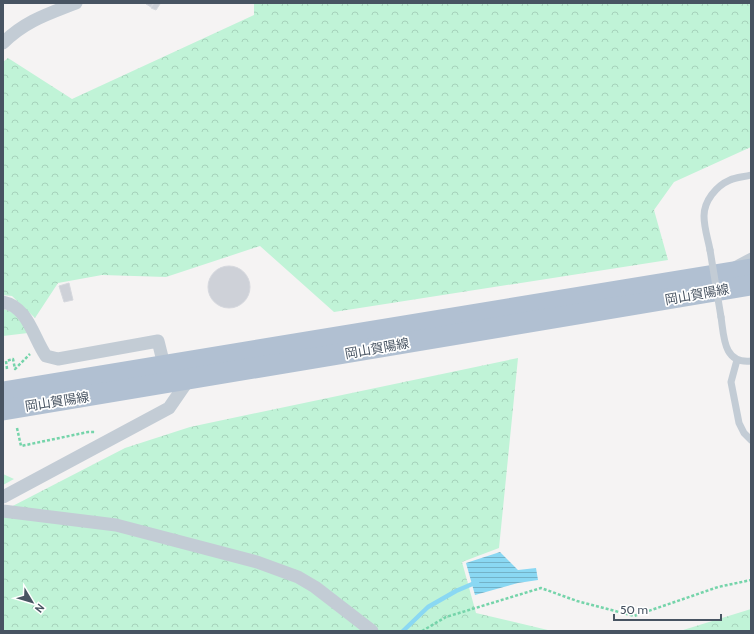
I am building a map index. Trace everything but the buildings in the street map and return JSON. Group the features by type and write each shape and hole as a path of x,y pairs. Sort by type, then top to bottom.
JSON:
{"main road":[{"name":"岡山賀陽線","path":"3,410 189,379 723,282 751,269"},
{"name":"岡山賀陽線","path":"3,392 164,366 723,282 749,289"}],"street":[{"path":"3,43 15,31 36,20 76,3"},
{"path":"3,302 11,304 25,317 35,333 46,356 58,359 158,341 164,366"},
{"path":"3,497 169,408 189,379"},
{"path":"3,512 116,525 257,562 298,576 315,587 372,631"}],"lane":[{"path":"751,175 731,179 724,183 710,198 704,215 726,347 737,360 751,361"},
{"path":"723,282 737,262 751,256"},
{"path":"737,360 731,382 739,423 744,433 751,440"}],"path":[{"path":"7,369 6,362 12,360 15,369 33,351 41,348"},
{"path":"17,428 21,446 88,432 119,435"},
{"path":"422,631 446,617 541,588 577,601 634,616 718,587 751,580"}],"green space":[{"path":"254,3 751,3 751,147 674,182 654,210 668,260 334,312 260,246 166,277 102,275 58,283 35,318 12,296 3,295 3,62 8,58 72,99 254,15"},
{"path":"3,309 12,312 21,321 28,333 3,336"},
{"path":"518,358 499,548 462,562 476,613 552,631 3,631 3,511 125,448 190,427"},
{"path":"3,474 14,479 3,485"},
{"path":"751,609 751,631 680,631"}],"water":[{"path":"500,552 518,570 536,568 538,580 518,583 475,595 466,563"}],"waterway":[{"path":"403,631 428,607 456,591 477,582"}]}
